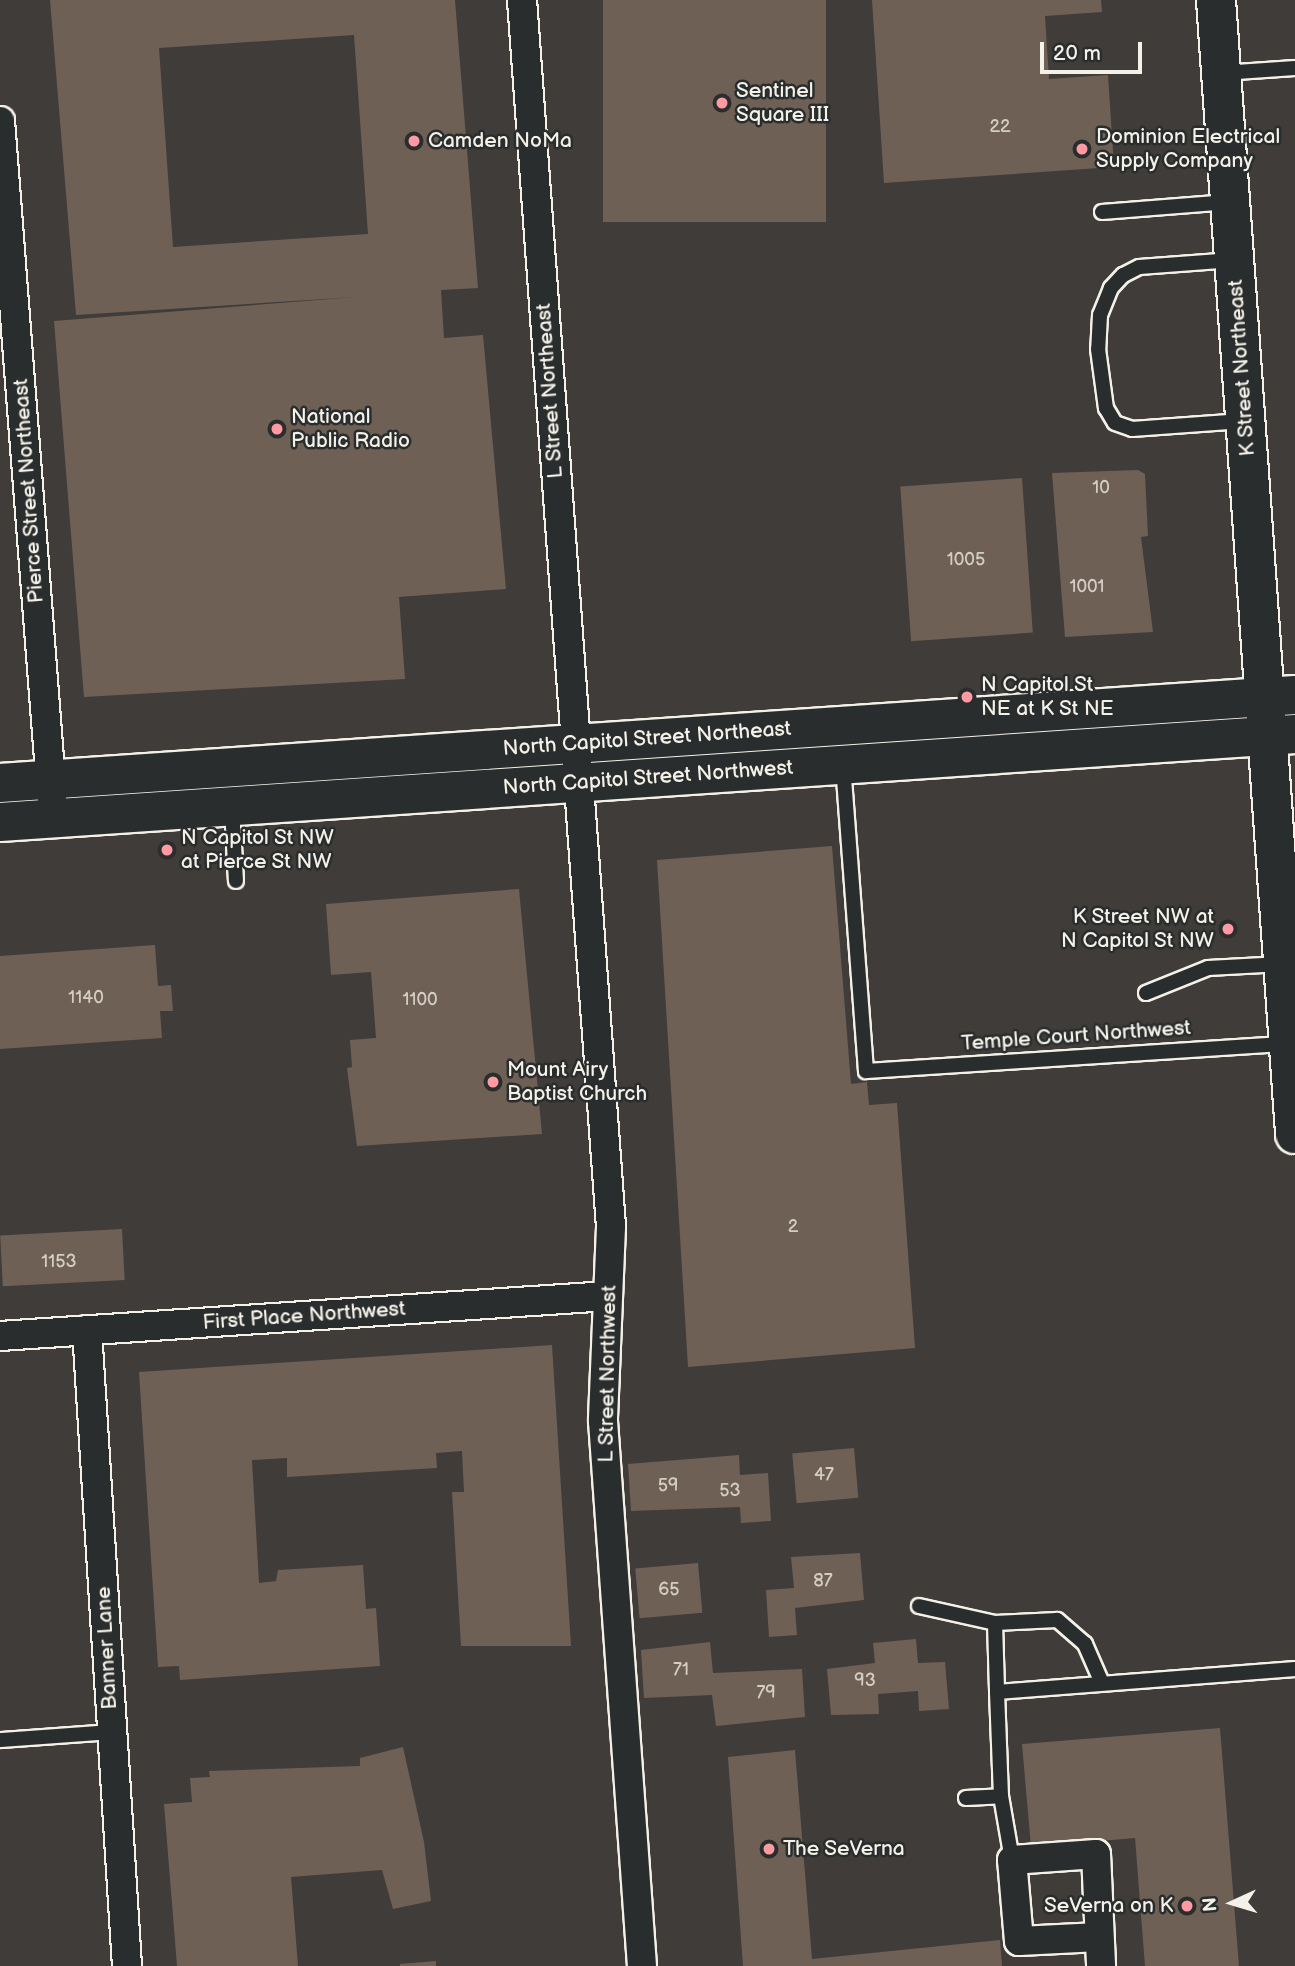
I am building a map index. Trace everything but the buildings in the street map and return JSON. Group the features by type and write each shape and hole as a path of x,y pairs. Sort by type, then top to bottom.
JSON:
{"main road":[{"name":"K Street Northeast","path":"1216,0 1246,421 1280,696 1284,964 1295,1134"},
{"name":"North Capitol Street Northeast","path":"0,783 1280,696"},
{"name":"North Capitol Street Northwest","path":"0,822 1281,735"}],"street":[{"name":"L Street Northeast","path":"522,0 579,783"},
{"name":"Pierce Street Northeast","path":"0,121 54,819"},
{"name":"L Street Northwest","path":"579,783 611,1227 603,1421 642,1966"},
{"name":"First Place Northwest","path":"0,1336 608,1296"},
{"name":"Banner Lane","path":"87,1330 127,1966"},
{"path":"1099,1937 1019,1941 1012,1860 1096,1854 1101,1966"}],"lane":[{"path":"1221,73 1295,68"},
{"path":"1102,212 1230,202"},
{"path":"1234,260 1139,267 1123,275 1111,288 1100,315 1098,349 1106,408 1115,423 1132,429 1246,421"},
{"name":"Temple Court Northwest","path":"843,765 866,1071 1289,1044"},
{"path":"232,807 236,881"},
{"path":"1146,993 1208,968 1284,964"},
{"path":"919,1606 995,1623 1057,1619 1085,1644 1102,1683"},
{"path":"995,1623 1001,1796 1012,1860"},
{"path":"998,1692 1295,1669"},
{"path":"0,1740 113,1732"},
{"path":"965,1798 1001,1796"}],"place":[{"name":"Sentinel Square III","path":"722,103"},
{"name":"Camden NoMa","path":"414,141"},
{"name":"Dominion Electrical Supply Company","path":"1082,149"},
{"name":"National Public Radio","path":"277,429"},
{"name":"N Capitol St NE at K St NE","path":"967,697"},
{"name":"N Capitol St NW at Pierce St NW","path":"167,850"},
{"name":"K Street NW at N Capitol St NW","path":"1228,929"},
{"name":"Mount Airy Baptist Church","path":"493,1082"},
{"name":"The SeVerna","path":"769,1849"},
{"name":"SeVerna on K","path":"1187,1906"}]}
